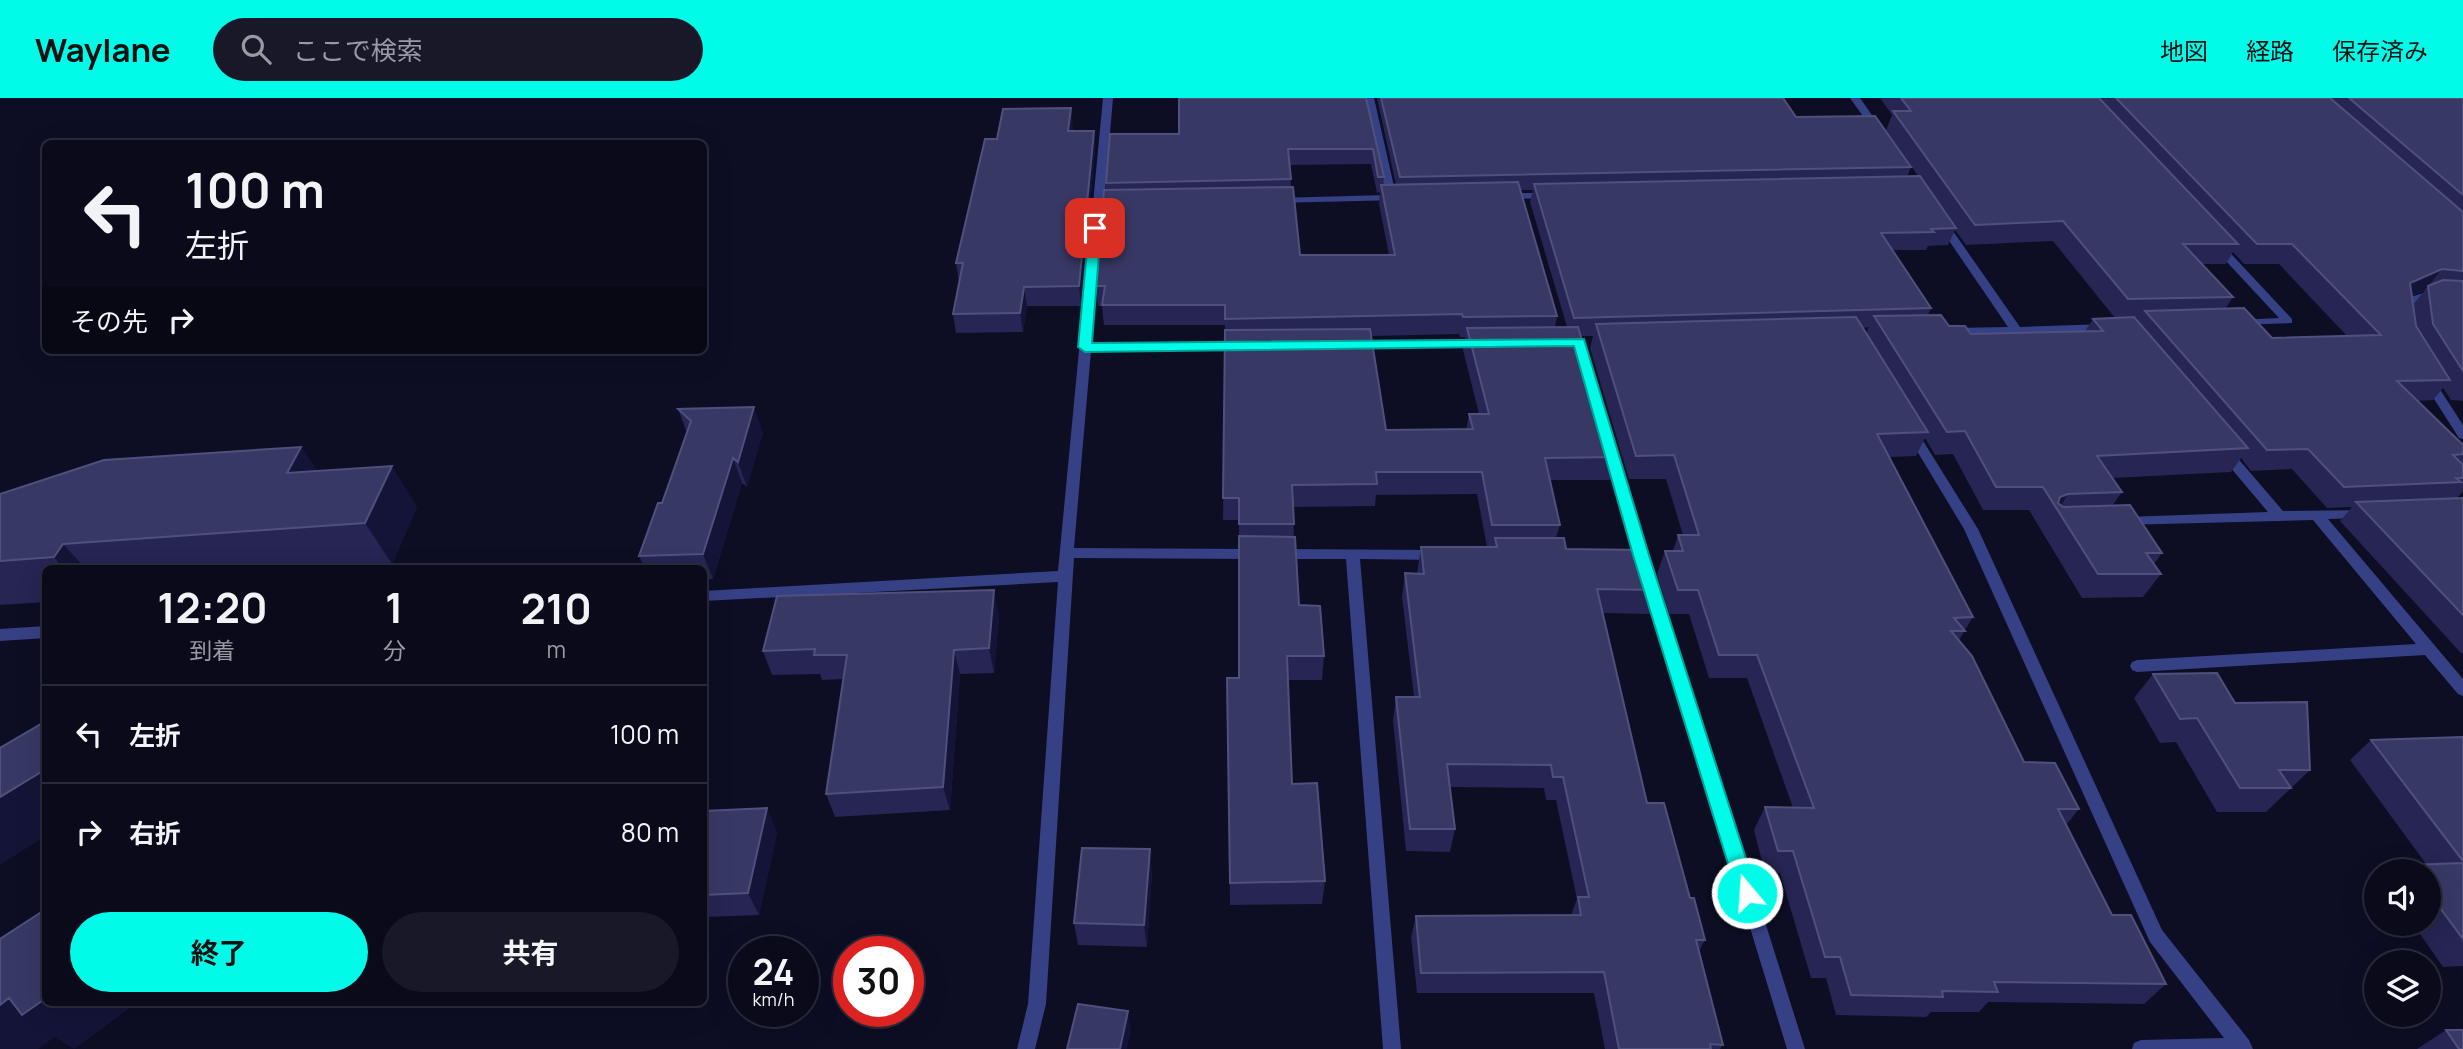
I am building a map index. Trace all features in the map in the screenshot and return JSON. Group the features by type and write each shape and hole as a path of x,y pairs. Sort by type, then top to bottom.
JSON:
{"street":[{"path":"1026,1049 1037,1004 1065,576 1108,98"},
{"path":"1368,98 1392,198"},
{"path":"1855,98 1886,143"},
{"path":"1495,197 1562,195"},
{"path":"1521,196 1524,209"},
{"path":"1258,201 1405,198"},
{"path":"1097,204 1111,204"},
{"path":"1933,210 2016,330"},
{"path":"2203,230 2288,321 2223,323"},
{"path":"2404,327 2403,303 2412,297 2463,296"},
{"path":"1934,332 2119,327"},
{"path":"1345,345 1495,343"},
{"path":"1085,347 1249,346"},
{"path":"2421,367 2463,435"},
{"path":"1901,415 1971,529 2156,936 2243,1047"},
{"path":"1607,435 1634,555 1796,1049"},
{"path":"2217,443 2279,516"},
{"path":"2106,523 2384,512"},
{"path":"2316,514 2463,690"},
{"path":"1068,553 1449,555"},
{"path":"1353,555 1392,1049"},
{"path":"707,596 1065,576"},
{"path":"0,635 42,632"},
{"path":"2137,666 2429,649"},
{"path":"2141,1049 2243,1047"}],"building":[{"path":"1179,98 1366,98 1384,177 1378,177 1373,149 1288,149 1291,179 1106,183 1110,134 1179,134"},
{"path":"1381,98 1783,98 1796,117 1875,116 1911,167 1400,177"},
{"path":"1901,98 2099,98 2238,244 2183,244 2233,297 2128,299 2063,221 1975,225 1893,111 1911,111"},
{"path":"2116,98 2330,98 2463,212 2463,271 2442,269 2410,283 2416,326 2450,380 2397,381 2463,445 2463,454 2453,455 2463,465 2463,478 2456,478 2461,482 2344,487 2308,449 2267,450 2145,311 2244,308 2272,338 2381,335 2292,244 2257,244"},
{"path":"2349,98 2463,98 2463,195"},
{"path":"1071,108 1068,131 1094,131 1079,286 1024,287 1020,313 953,314 963,263 956,263 985,139 997,139 1003,109"},
{"path":"1920,176 1956,228 1931,229 1934,232 1881,233 1931,308 1574,318 1534,184"},
{"path":"1518,182 1557,316 1463,317 1462,314 1225,319 1225,305 1102,305 1105,286 1096,286 1104,190 1293,187 1300,255 1395,255 1381,185"},
{"path":"2443,280 2463,281 2463,371 2433,324 2428,286"},
{"path":"1941,315 1949,326 1965,326 1971,334 2103,331 2093,319 2134,317 2248,448 2097,456 2122,492 2068,494 2060,497 2058,503 2063,507 2130,505 2162,553 2146,553 2161,574 2098,574 2043,487 1996,487 1965,431 1947,432 1874,316"},
{"path":"1856,317 1928,432 1877,434 1973,617 1954,618 1965,631 1951,631 1972,656 2024,762 2055,763 2079,809 2058,809 2112,915 2131,915 2166,984 1994,982 1998,992 1942,991 1943,997 1851,995 1840,957 1825,957 1793,851 1778,851 1765,807 1814,808 1757,655 1719,655 1698,590 1678,590 1665,551 1683,551 1678,535 1699,535 1674,455 1636,456 1596,324"},
{"path":"1578,327 1617,457 1545,458 1560,525 1492,525 1482,472 1376,472 1377,484 1292,485 1294,524 1239,524 1239,498 1223,498 1225,330 1370,329 1386,430 1473,429 1469,414 1489,414 1467,328"},
{"path":"754,407 738,462 733,458 703,554 639,556 658,503 662,503 691,421 678,409"},
{"path":"301,447 287,473 392,466 365,523 63,544 54,557 0,561 0,494 104,460"},
{"path":"2463,498 2463,615 2356,502"},
{"path":"1239,536 1295,537 1299,605 1320,606 1324,656 1287,656 1292,784 1317,783 1325,881 1230,883 1227,678 1239,678"},
{"path":"1495,538 1564,538 1566,549 1645,550 1658,590 1597,589 1647,803 1664,803 1690,898 1694,898 1705,940 1696,940 1723,1045 1710,1044 1711,1049 1619,1049 1604,972 1421,973 1416,916 1581,915 1578,897 1589,897 1563,777 1553,777 1551,765 1447,764 1455,829 1410,829 1396,697 1420,697 1405,573 1424,574 1421,547 1497,547"},
{"path":"994,590 989,648 954,650 943,787 826,794 847,655 814,655 815,649 763,651 777,596"},
{"path":"2217,673 2235,703 2307,702 2310,770 2279,770 2291,788 2240,788 2197,718 2180,719 2153,674"},
{"path":"42,723 42,771 0,797 0,748"},
{"path":"2463,737 2463,861 2371,740"},
{"path":"767,808 748,893 707,895 707,811"},
{"path":"1082,848 1150,849 1144,925 1074,923"},
{"path":"2463,863 2463,939 2441,909 2441,864"},
{"path":"42,912 42,1001 22,1015 9,998 0,1005 0,939"},
{"path":"1078,1004 1128,1011 1120,1049 1067,1049"},
{"path":"2446,1030 2463,1030 2463,1049 2459,1049"}],"route":[{"path":"1095,228 1085,347 1580,342 1641,555 1747,893"}]}
